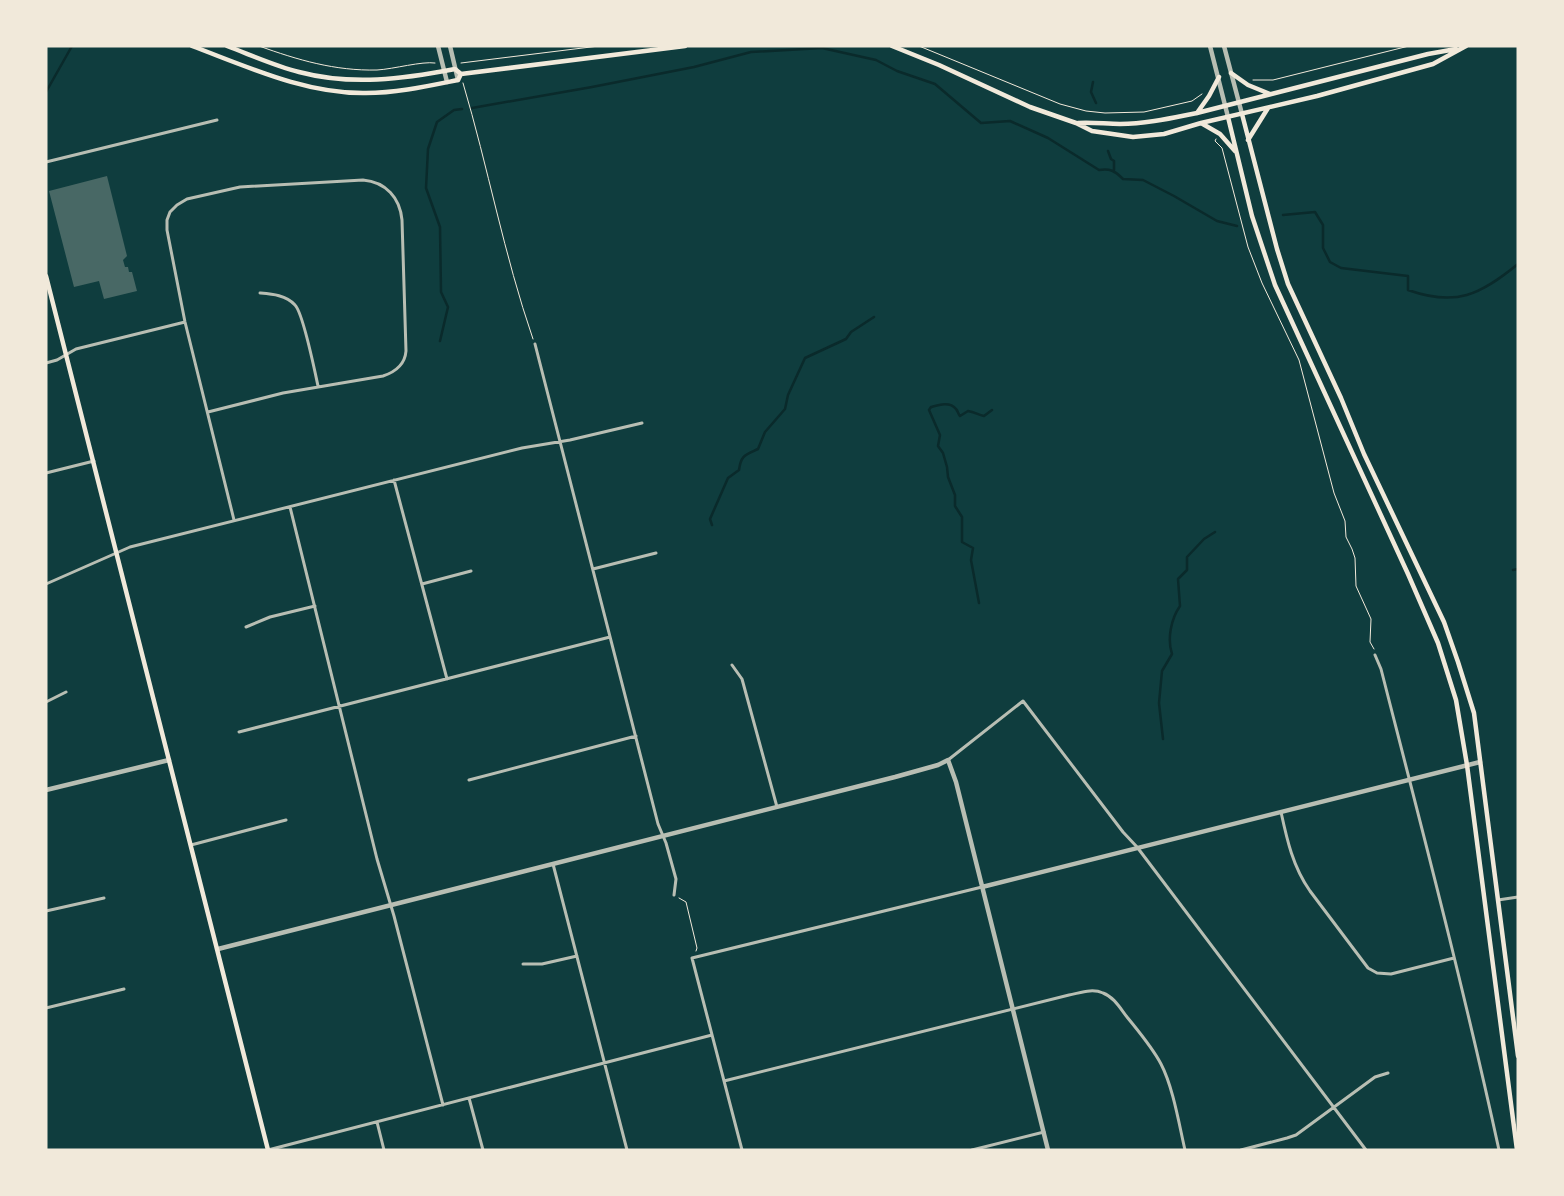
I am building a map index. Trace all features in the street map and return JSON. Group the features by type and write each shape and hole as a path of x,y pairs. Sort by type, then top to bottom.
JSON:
{"main road":[{"path":"192,46 304,86 330,90 366,93 395,91 460,81 461,74"},
{"path":"227,46 299,72 340,79 383,80 455,69 461,74 685,46"},
{"path":"892,46 940,65 1030,107 1092,132 1133,136 1164,134 1202,123 1317,96 1432,64 1466,46"},
{"path":"1076,124 1098,122 1120,124 1160,120 1197,113 1428,54 1461,49"},
{"path":"1231,74 1248,85 1270,94"},
{"path":"1197,113 1210,96 1219,77"},
{"path":"1248,140 1268,108"},
{"path":"1242,114 1288,284 1341,398 1364,454 1444,622 1474,713 1518,1056"},
{"path":"1228,117 1252,216 1275,285 1408,574 1438,644 1456,700 1468,765 1517,1150"},
{"path":"1202,123 1220,134 1236,152"},
{"path":"46,276 268,1150"}],"street":[{"path":"438,46 447,82"},
{"path":"450,46 455,69 460,81"},
{"path":"1210,46 1228,117"},
{"path":"1224,46 1242,114"},
{"path":"46,162 217,120"},
{"path":"208,412 283,393 383,376 392,372 400,365 404,359 402,215 394,196 378,183 363,180 240,187 187,199 177,205 168,216 166,225 185,322 234,520"},
{"path":"260,293 274,294 289,300 298,309 318,386"},
{"path":"46,363 57,360 76,349 185,322"},
{"path":"535,344 660,829 676,879 674,895"},
{"path":"46,584 130,548 522,448 561,442 642,423"},
{"path":"46,473 94,461"},
{"path":"394,480 447,678"},
{"path":"290,507 374,849 391,906 442,1105"},
{"path":"593,569 656,554"},
{"path":"422,584 471,571"},
{"path":"246,627 270,617 315,606"},
{"path":"240,732 610,637"},
{"path":"1376,655 1454,958 1499,1150"},
{"path":"732,665 742,679 777,807"},
{"path":"46,702 66,692"},
{"path":"218,949 938,766 1023,701 1123,832 1137,847 1366,1150"},
{"path":"470,780 636,736"},
{"path":"46,790 169,760"},
{"path":"948,760 956,782 1048,1150"},
{"path":"742,1150 692,958 1480,762"},
{"path":"1281,812 1294,862 1305,885 1368,968 1377,972 1391,974 1454,958"},
{"path":"191,845 286,820"},
{"path":"553,864 627,1150"},
{"path":"1498,900 1518,897"},
{"path":"46,911 104,898"},
{"path":"523,964 542,964 577,956"},
{"path":"46,1008 124,989"},
{"path":"724,1081 1086,991 1102,992 1110,996 1145,1040 1162,1066 1186,1150"},
{"path":"268,1150 712,1035"},
{"path":"1241,1150 1296,1135 1375,1077 1388,1073"},
{"path":"469,1098 483,1150"},
{"path":"377,1122 384,1150"},
{"path":"972,1150 1044,1132"}],"path":[{"path":"259,46 295,59 334,68 377,70 433,62 435,64"},
{"path":"460,64 599,46"},
{"path":"919,46 1060,104 1086,111 1105,113 1144,112 1192,101 1205,94"},
{"path":"1250,82 1254,79 1273,80 1408,46"},
{"path":"460,81 475,120 478,142 535,344"},
{"path":"1217,137 1215,141 1222,148 1248,248 1262,283 1299,360 1334,493 1345,521 1346,537 1355,558 1356,586 1371,619 1370,642 1376,655"},
{"path":"674,895 686,902 697,948"}],"building":[{"path":"107,176 127,256 123,260 125,267 128,267 129,272 132,272 137,291 104,299 99,281 74,287 49,191"}],"waterway":[{"path":"46,92 72,46"},
{"path":"472,108 694,67 751,52 822,48 876,60 897,71 935,84 981,123 1010,121 1048,138 1099,170 1106,169 1112,171 1123,179 1143,180 1217,221 1237,226"},
{"path":"1093,82 1091,92 1096,103"},
{"path":"440,341 448,307 441,292 440,227 426,188 428,149 437,122 454,110 462,109"},
{"path":"1108,151 1111,159 1114,161 1114,170"},
{"path":"1283,215 1315,212 1323,225 1323,248 1330,262 1341,268 1408,276 1408,290 1425,295 1440,297 1467,295 1492,284 1518,264"},
{"path":"712,525 710,519 728,478 739,470 744,456 758,449 765,432 785,409 788,395 805,358 846,339 851,332 874,317"},
{"path":"979,603 971,560 973,548 962,542 962,517 955,506 955,495 948,477 943,453 938,446 940,435 929,410 931,407 947,404 957,410 960,416 968,411 984,416 992,410"},
{"path":"1163,739 1159,703 1162,671 1172,654 1170,642 1171,629 1174,617 1180,606 1178,579 1187,570 1187,557 1204,539 1215,532"},
{"path":"1513,570 1518,569"}]}
